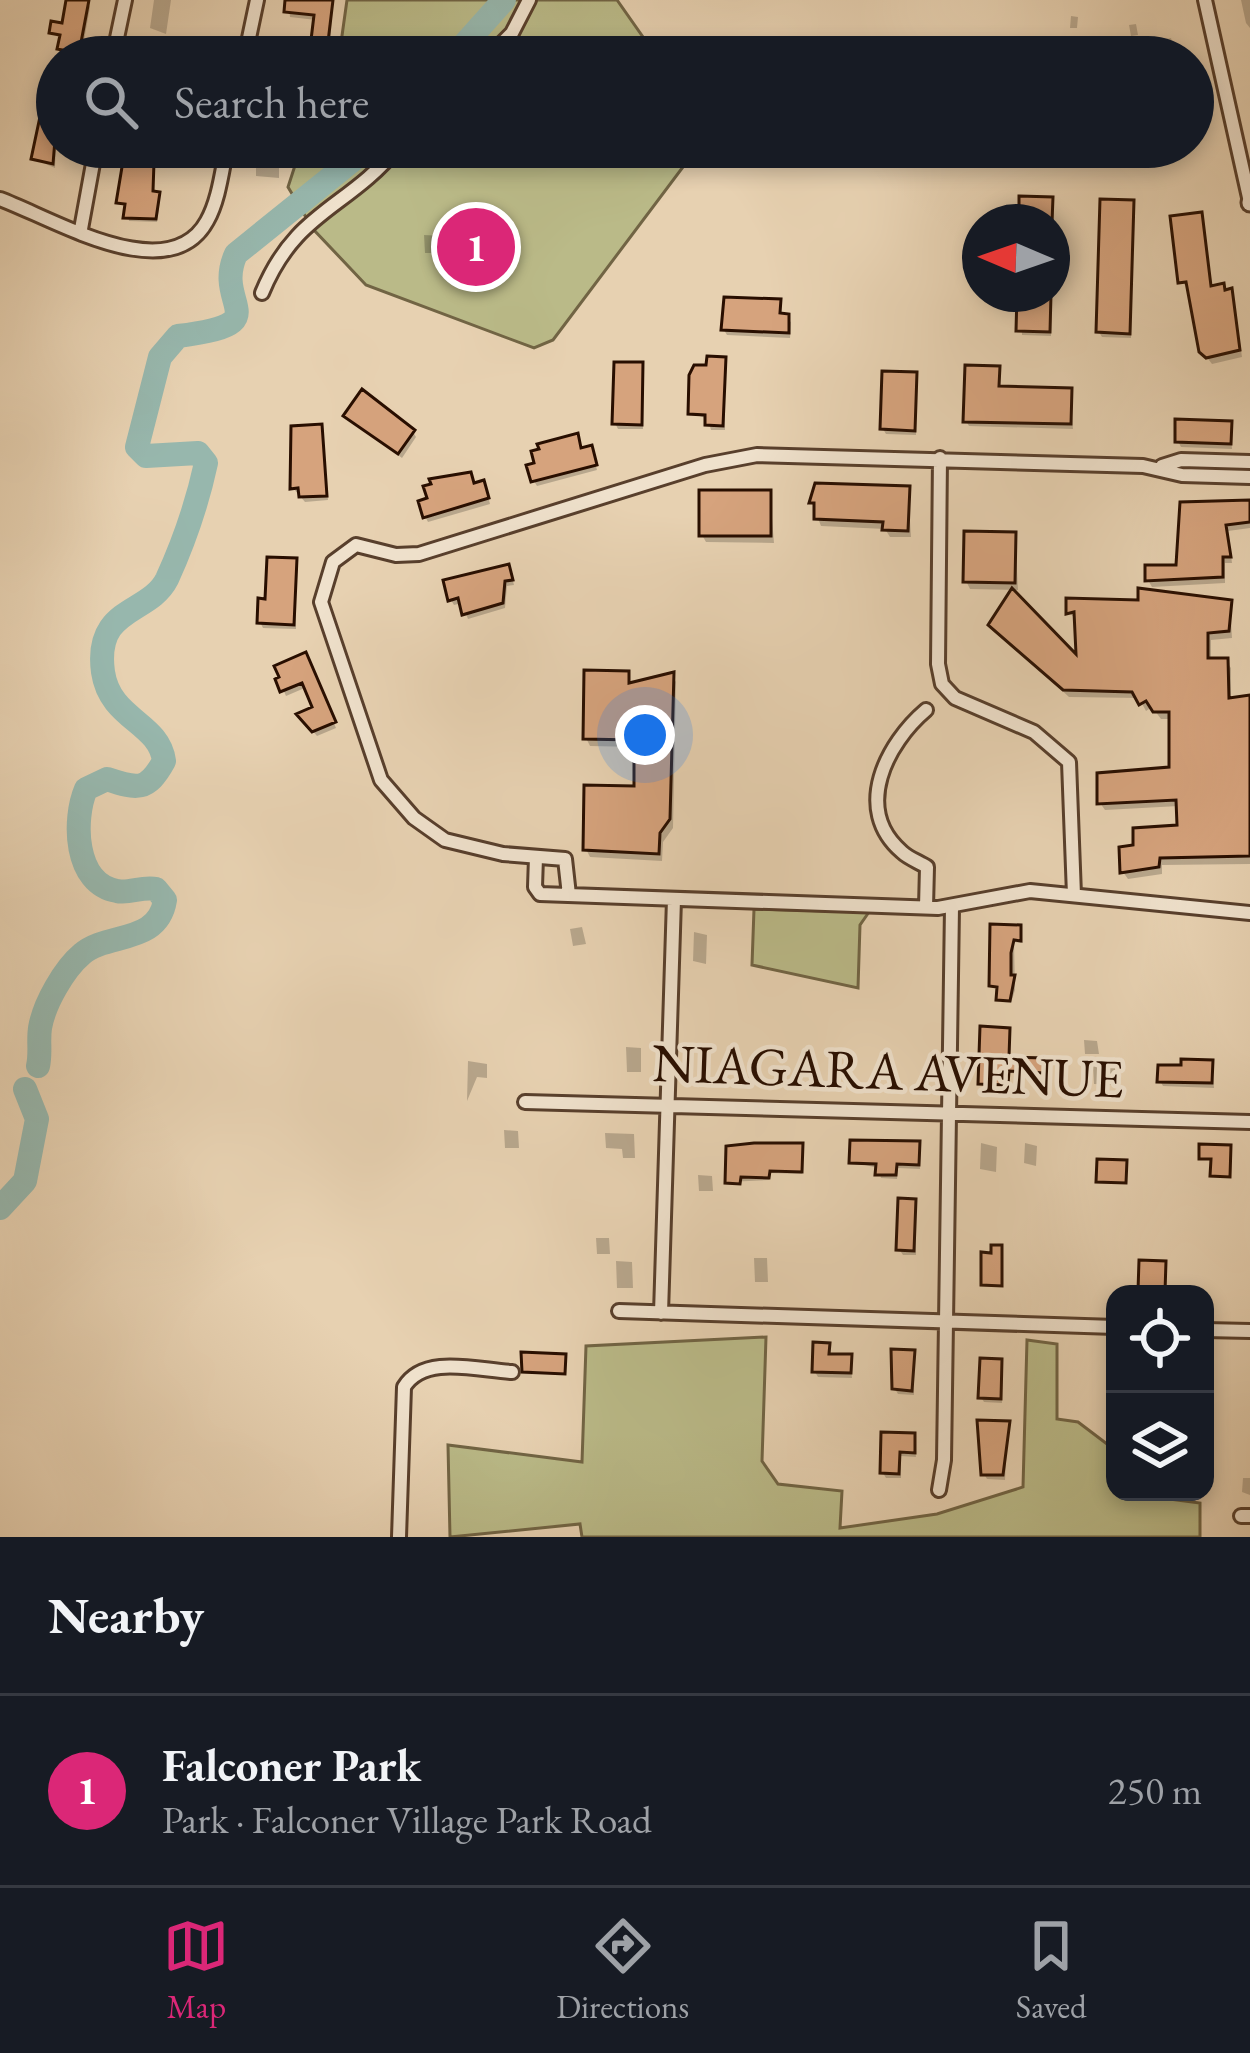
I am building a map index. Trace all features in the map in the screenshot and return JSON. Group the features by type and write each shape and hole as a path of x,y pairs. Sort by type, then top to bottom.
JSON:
{"street":[{"path":"117,36 125,0"},
{"path":"249,36 257,0"},
{"path":"509,36 529,0"},
{"path":"1205,0 1213,36"},
{"path":"1214,40 1250,202"},
{"path":"81,230 92,168"},
{"path":"0,199 140,252 176,248 209,219 222,168"},
{"path":"262,292 287,242 380,168"},
{"path":"569,895 565,859 446,839 388,790 375,770 324,616 322,589 333,562 359,544 396,555 419,554 740,458 940,458 1160,467 1182,475 1250,477"},
{"path":"940,458 938,664 942,684 955,698 1034,732 1069,762 1075,895"},
{"path":"1160,467 1181,460 1250,462"},
{"path":"926,710 890,745 878,800 901,852 926,867 926,907"},
{"path":"536,857 536,892 569,895 952,907 1006,893 1038,892 1250,914"},
{"path":"661,1313 674,898"},
{"path":"939,1490 947,1322 952,907"},
{"name":"NIAGARA AVENUE","path":"524,1102 1250,1122"},
{"path":"619,1311 1106,1327"},
{"path":"1214,1330 1250,1331"},
{"path":"399,1537 404,1387 412,1373 428,1367 512,1372"}],"green space":[{"path":"347,0 617,0 642,36 342,36"},
{"path":"294,168 682,168 553,340 534,348 366,285 313,229 288,187"},
{"path":"754,909 869,912 860,925 858,988 752,965"},
{"path":"766,1337 762,1461 778,1484 842,1491 840,1528 937,1514 1023,1487 1027,1340 1057,1344 1057,1419 1078,1422 1106,1443 1106,1501 1200,1503 1200,1537 582,1537 580,1524 450,1537 448,1445 582,1462 586,1346"}],"building":[{"path":"66,0 89,0 82,36 49,33 51,21 62,23"},
{"path":"285,0 333,0 329,36 311,36 314,15 284,12"},
{"path":"122,168 154,168 153,191 160,192 156,219 123,218 125,204 116,203"},
{"path":"1019,196 1053,197 1053,204 1019,204"},
{"path":"1100,199 1134,200 1130,334 1096,332"},
{"path":"1202,212 1211,286 1224,283 1225,290 1232,288 1240,350 1206,358 1199,352 1186,282 1178,283 1170,216"},
{"path":"724,297 781,299 780,313 789,314 789,333 721,330"},
{"path":"1017,312 1051,312 1050,332 1016,331"},
{"path":"707,356 726,357 723,426 705,425 705,415 688,414 689,375 694,365 706,365"},
{"path":"614,362 643,362 642,425 612,424"},
{"path":"965,365 1000,366 999,386 1072,388 1071,424 963,422"},
{"path":"882,371 917,372 915,431 880,429"},
{"path":"362,389 415,430 398,454 343,416"},
{"path":"1175,419 1232,421 1231,444 1175,442"},
{"path":"322,424 327,496 299,497 298,488 290,489 291,426"},
{"path":"578,433 581,448 592,445 597,465 531,482 526,465 534,463 531,451 539,449 537,444"},
{"path":"471,472 474,483 484,480 489,498 423,518 418,501 427,498 423,486 431,484 429,479"},
{"path":"815,483 910,486 908,531 882,530 883,522 814,519 814,503 809,503"},
{"path":"699,490 771,490 771,536 699,536"},
{"path":"1250,500 1250,522 1226,525 1231,557 1223,557 1223,577 1145,581 1145,565 1176,565 1180,502"},
{"path":"964,531 1016,532 1015,583 963,582"},
{"path":"267,557 297,558 294,625 257,623 258,598 265,599"},
{"path":"509,564 513,580 505,581 503,603 462,615 458,598 448,601 443,580"},
{"path":"1012,588 1076,654 1074,612 1066,614 1066,598 1138,600 1138,588 1232,600 1229,631 1208,633 1208,658 1228,658 1229,698 1250,695 1250,856 1160,858 1159,867 1120,873 1119,847 1133,845 1133,828 1177,825 1176,800 1097,804 1097,773 1169,767 1169,712 1153,712 1146,701 1139,705 1132,692 1063,690 988,625"},
{"path":"306,652 336,722 312,732 296,714 312,707 302,683 280,692 274,666"},
{"path":"584,670 629,671 629,683 674,672 670,819 660,833 659,854 583,850 584,785 634,786 634,740 583,739"},
{"path":"990,924 1021,925 1021,941 1014,940 1011,953 1011,975 1015,975 1010,1001 996,1000 997,987 989,986"},
{"path":"980,1026 1010,1028 1009,1057 1045,1058 1044,1073 1009,1071 1008,1085 978,1084"},
{"path":"1181,1059 1213,1060 1212,1083 1157,1082 1158,1065 1181,1065"},
{"path":"850,1140 920,1141 919,1165 897,1164 896,1175 875,1175 876,1164 849,1163"},
{"path":"803,1143 802,1172 770,1171 769,1178 741,1177 740,1184 725,1183 726,1146"},
{"path":"1199,1144 1231,1145 1230,1177 1210,1176 1211,1159 1199,1159"},
{"path":"1097,1159 1127,1160 1126,1183 1096,1182"},
{"path":"898,1198 916,1199 914,1251 896,1250"},
{"path":"991,1245 1002,1245 1002,1286 981,1285 981,1252 991,1253"},
{"path":"1139,1260 1166,1261 1165,1285 1138,1285"},
{"path":"813,1342 830,1343 829,1354 852,1354 851,1373 812,1372"},
{"path":"891,1349 915,1350 912,1391 892,1389"},
{"path":"521,1352 566,1354 565,1374 522,1372"},
{"path":"980,1358 1002,1359 1001,1399 978,1398"},
{"path":"977,1420 1010,1421 1003,1475 981,1475"},
{"path":"881,1432 915,1433 915,1453 900,1452 899,1474 880,1473"}],"waterway":[{"path":"472,36 504,0"},
{"path":"38,1066 42,1019 68,969 92,947 153,924 165,900 156,889 122,892 103,886 85,864 79,833 86,789 107,779 126,785 146,783 164,761 153,737 107,688 102,651 115,623 159,591 167,579 190,522 206,463 198,453 146,456 137,447 160,357 178,336 209,331 235,318 231,272 236,254 343,168"},
{"path":"0,1208 25,1181 37,1119 25,1089"}],"place":[{"name":"Falconer Park","path":"476,247"}]}
